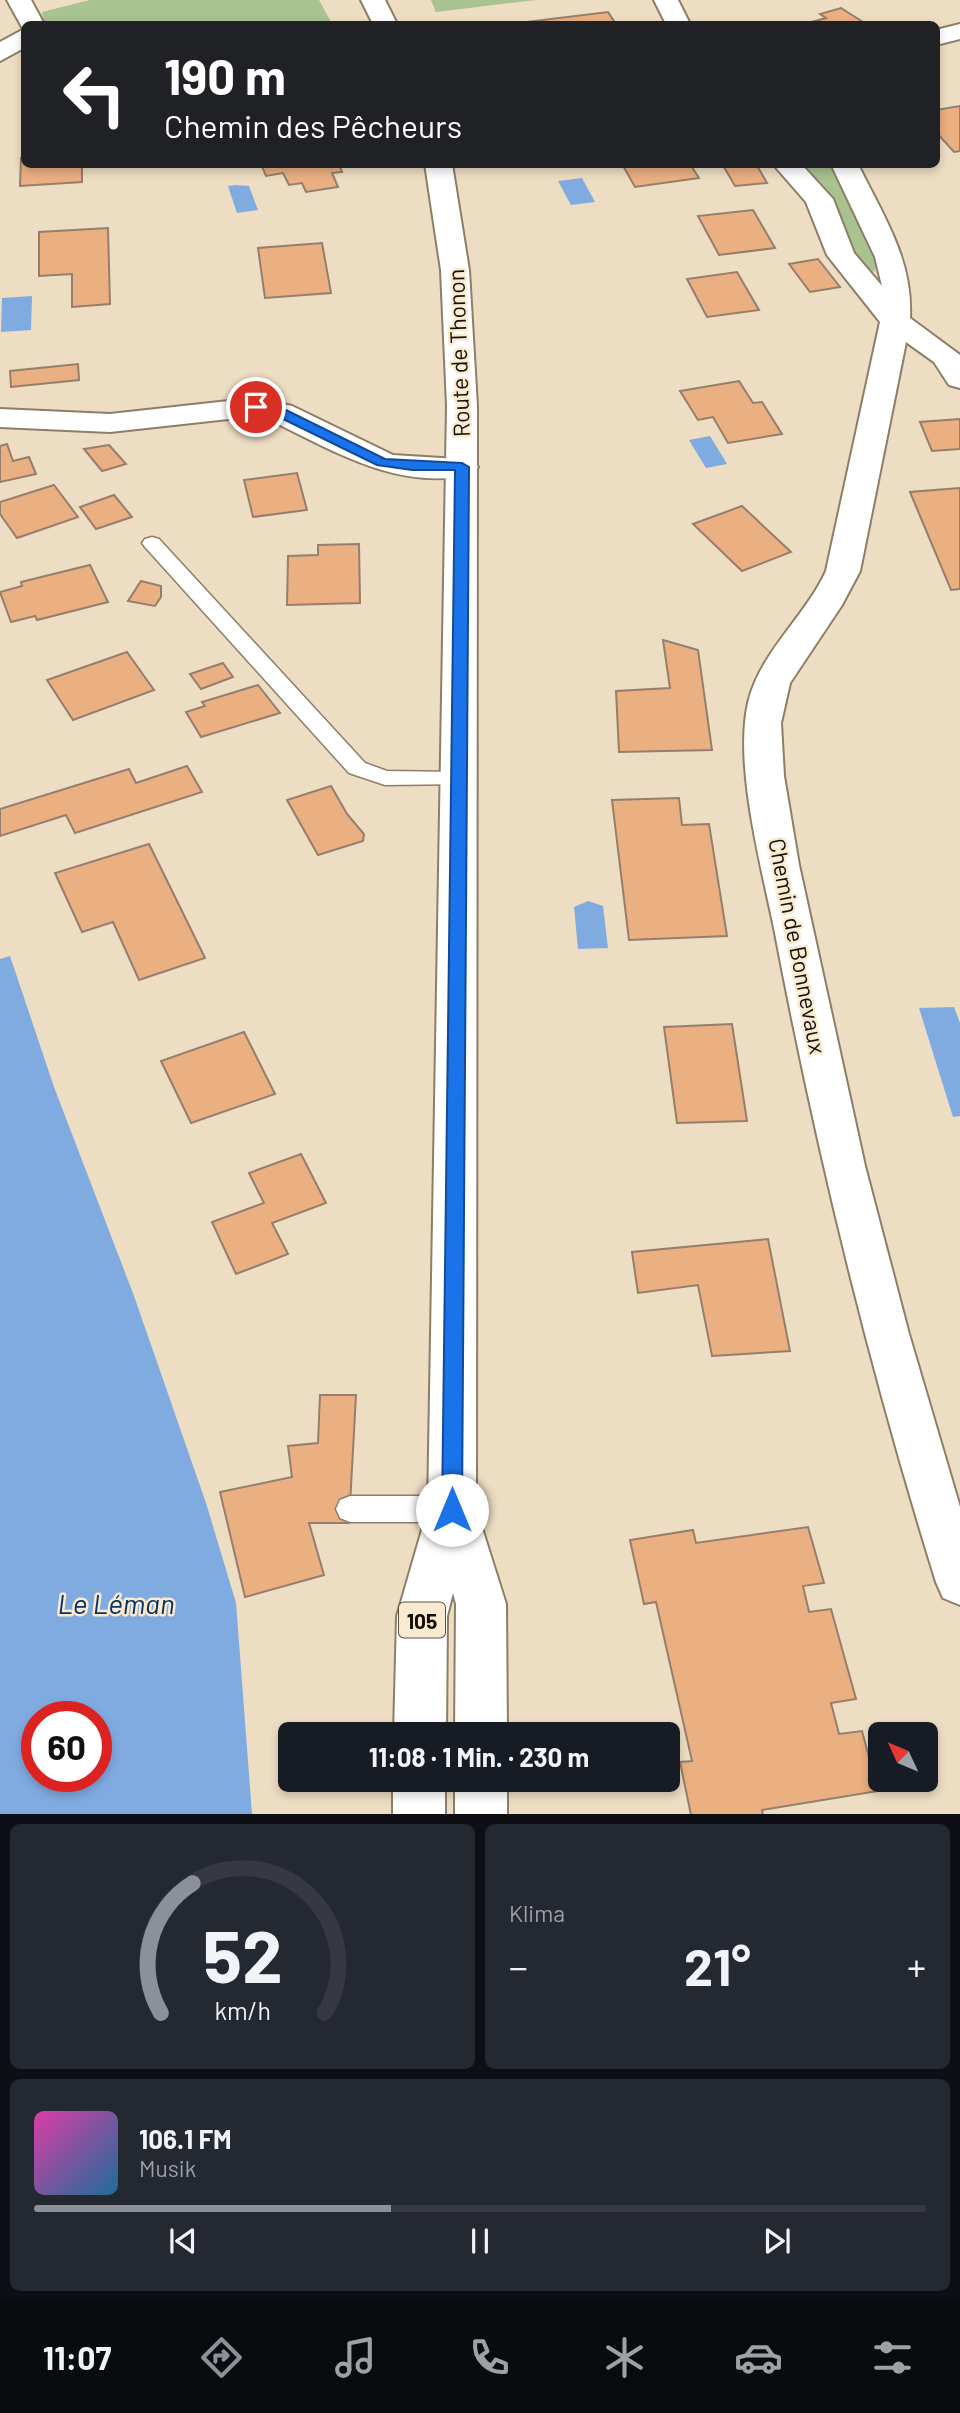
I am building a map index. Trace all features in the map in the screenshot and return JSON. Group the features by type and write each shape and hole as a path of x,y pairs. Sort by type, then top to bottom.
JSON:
{"street":[{"path":"19,0 30,21"},
{"path":"373,0 384,21"},
{"path":"666,0 676,21"},
{"path":"940,37 960,31"},
{"path":"0,53 21,39"},
{"name":"Route de Thonon","path":"420,1722 422,1616 452,1510 462,467 458,302 452,237 439,168"},
{"path":"790,168 819,198 841,255 895,321 946,356 960,379"},
{"name":"Chemin de Bonnevaux","path":"846,168 889,257 897,289 895,321 843,571 835,594 823,612 797,640 778,672 766,704 764,750 777,850 808,1004 907,1417 960,1582"},
{"path":"0,418 110,423 256,407 288,415 382,462 404,466 462,467"},
{"name":"Route de Thonon","path":"452,1510 481,1604 481,1722"},
{"path":"419,1792 419,1814"},
{"path":"481,1792 481,1814"}],"lane":[{"path":"152,543 358,768 385,778 458,779"},
{"path":"350,1509 452,1510"}],"green space":[{"path":"90,0 319,0 330,21 44,21 42,12"},
{"path":"431,0 536,0 436,12"},
{"path":"802,168 831,168 876,263 875,272 865,269"}],"water":[{"path":"582,178 595,202 571,205 558,181"},
{"path":"228,186 249,186 258,210 237,213"},
{"path":"32,296 31,330 1,332 2,298"},
{"path":"710,436 727,464 706,468 689,440"},
{"path":"588,901 603,906 608,948 578,949 574,907"},
{"name":"Le Léman","path":"10,956 54,1087 134,1296 206,1503 236,1603 252,1814 0,1814 0,959"},
{"path":"954,1007 960,1023 960,1116 953,1117 919,1008"}],"building":[{"path":"841,8 861,21 815,21 826,18 820,14"},
{"path":"608,12 614,21 534,21"},
{"path":"960,106 960,151 954,152 940,136 940,109"},
{"path":"21,158 21,168 82,168 82,182 20,186"},
{"path":"263,168 340,168 342,172 332,173 338,187 306,192 302,183 289,185 283,173 266,176"},
{"path":"624,168 693,168 699,178 635,187"},
{"path":"725,168 758,168 767,183 735,186"},
{"path":"753,210 775,248 719,255 698,216"},
{"path":"108,228 110,304 72,307 72,274 39,276 39,232"},
{"path":"322,243 331,293 265,298 258,248"},
{"path":"818,259 840,287 810,292 789,264"},
{"path":"737,272 759,310 707,317 687,279"},
{"path":"78,364 79,380 11,387 10,371"},
{"path":"739,381 753,403 762,402 782,434 728,443 713,417 698,420 680,391"},
{"path":"960,419 960,449 932,451 920,422"},
{"path":"7,444 13,461 29,457 36,474 0,482 0,446"},
{"path":"109,445 126,464 102,471 84,449"},
{"path":"297,473 307,510 253,517 244,480"},
{"path":"54,485 78,517 17,538 0,514 0,502"},
{"path":"960,488 960,589 951,590 910,492"},
{"path":"114,495 132,517 96,529 80,507"},
{"path":"742,506 791,552 742,571 693,524"},
{"path":"359,544 360,603 287,605 288,556 318,555 318,545"},
{"path":"90,565 108,602 37,620 35,616 11,622 0,592 22,586 21,582"},
{"path":"141,581 161,586 161,597 155,606 128,601"},
{"path":"663,640 698,650 712,750 619,752 616,691 670,688"},
{"path":"127,652 154,690 73,720 47,680"},
{"path":"223,663 233,677 201,689 190,674"},
{"path":"258,685 280,713 201,737 186,712 205,706 202,702"},
{"path":"187,766 202,792 75,833 66,815 0,836 0,809 129,769 136,783"},
{"path":"331,786 347,814 364,834 363,841 318,855 287,800"},
{"path":"679,798 682,825 709,824 727,936 629,940 612,800"},
{"path":"149,844 205,958 139,980 113,922 82,932 55,873"},
{"path":"732,1024 747,1121 677,1123 664,1027"},
{"path":"244,1032 275,1094 191,1123 161,1061"},
{"path":"301,1154 326,1203 272,1223 288,1254 236,1274 212,1222 264,1203 249,1173"},
{"path":"768,1239 790,1351 712,1356 698,1285 638,1293 632,1252"},
{"path":"320,1395 356,1395 349,1523 309,1523 324,1575 245,1597 220,1492 292,1477 288,1446 318,1443"},
{"path":"808,1527 824,1583 803,1586 809,1612 831,1609 856,1699 831,1703 839,1734 862,1731 868,1754 868,1792 872,1792 762,1810 763,1814 691,1814 680,1762 692,1761 656,1602 644,1604 630,1540 693,1530 696,1543"}],"route":[{"path":"256,407 294,418 382,462 396,466 462,467 452,1510"}]}
